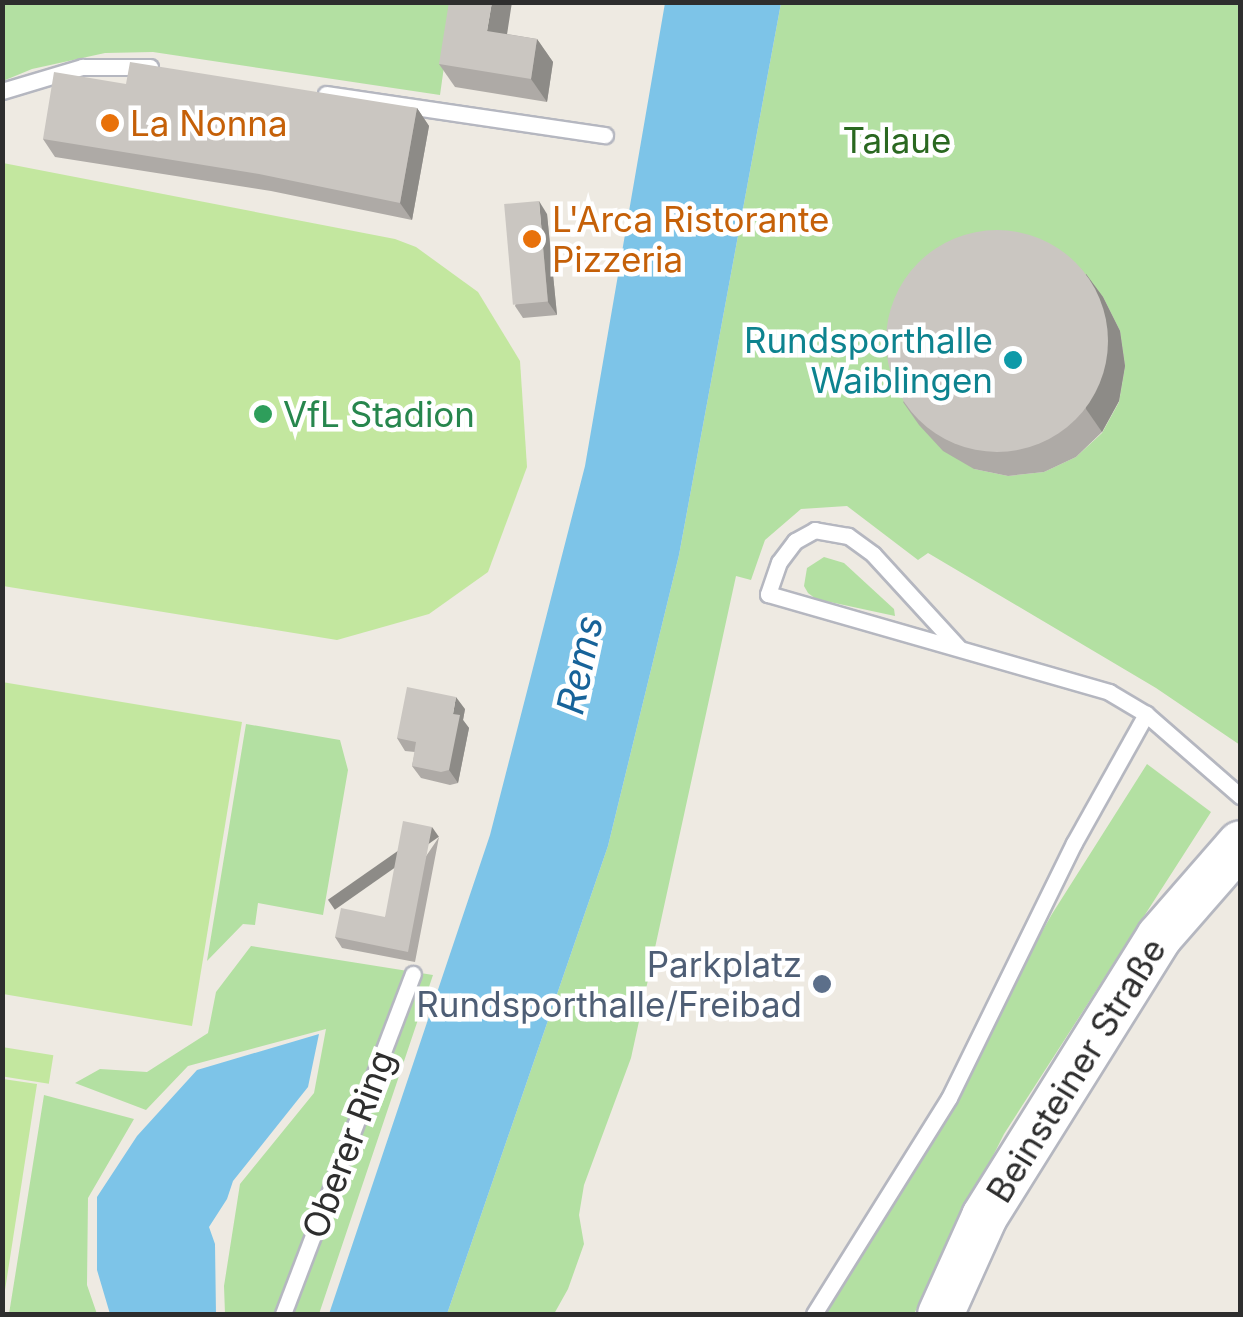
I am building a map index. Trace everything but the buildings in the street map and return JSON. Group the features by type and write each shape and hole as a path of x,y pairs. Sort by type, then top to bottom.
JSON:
{"street":[{"name":"Beinsteiner Straße","path":"940,1314 984,1216 1159,936 1240,843"}],"lane":[{"path":"2,91 82,67 159,68"},
{"path":"304,90 605,135"},
{"path":"960,648 873,554 848,536 815,530 795,540 779,562 768,594 1110,692 1146,714 1240,796"},
{"path":"814,1314 949,1098 1074,843 1146,714"},
{"name":"Oberer Ring","path":"283,1314 413,974"}],"green space":[{"path":"3,3 453,3 440,95 153,52 105,53 32,69 3,81"},
{"name":"Talaue","path":"781,3 1240,3 1240,745 1156,688 928,553 918,560 847,506 801,509 765,540 751,580 736,576 631,1058 584,1185 579,1215 584,1244 568,1289 554,1314 447,1314 608,846 679,555","holes":["1075,270 1103,297 1120,331 1125,366 1119,402 1102,433 1076,457 1044,472 1008,476 974,469"]},
{"name":"VfL Stadion","path":"3,163 395,239 416,247 478,292 520,361 527,467 488,572 429,614 337,640 3,586"},
{"path":"824,557 844,563 894,609 895,616 816,599 808,593 804,586 807,568"},
{"path":"2,682 242,722 192,1026 3,994"},
{"path":"246,724 340,740 348,770 323,915 258,903 255,925 243,924 207,961"},
{"path":"1147,764 1211,812 1004,1134 914,1314 825,1314 1052,914"},
{"path":"251,946 433,975 319,1314 225,1314 224,1286 240,1184 314,1093 326,1029 188,1066 146,1110 75,1083 100,1069 147,1072 208,1033 216,992"},
{"path":"2,1047 53,1055 49,1084 2,1076"},
{"path":"2,1079 37,1084 3,1303"},
{"path":"44,1095 134,1119 88,1198 87,1285 97,1314 9,1314"}],"water":[{"name":"Rems","path":"665,3 781,3 679,555 608,846 447,1314 329,1314 490,835 585,466"},
{"path":"319,1034 308,1087 233,1181 227,1199 209,1227 215,1244 216,1314 110,1314 97,1270 97,1197 137,1136 197,1070"}],"place":[{"name":"La Nonna","path":"110,123"},
{"name":"L'Arca Ristorante Pizzeria","path":"532,239"},
{"name":"Rundsporthalle Waiblingen","path":"1013,360"},
{"name":"VfL Stadion","path":"263,414"},
{"name":"Parkplatz Rundsporthalle/Freibad","path":"822,984"}]}
